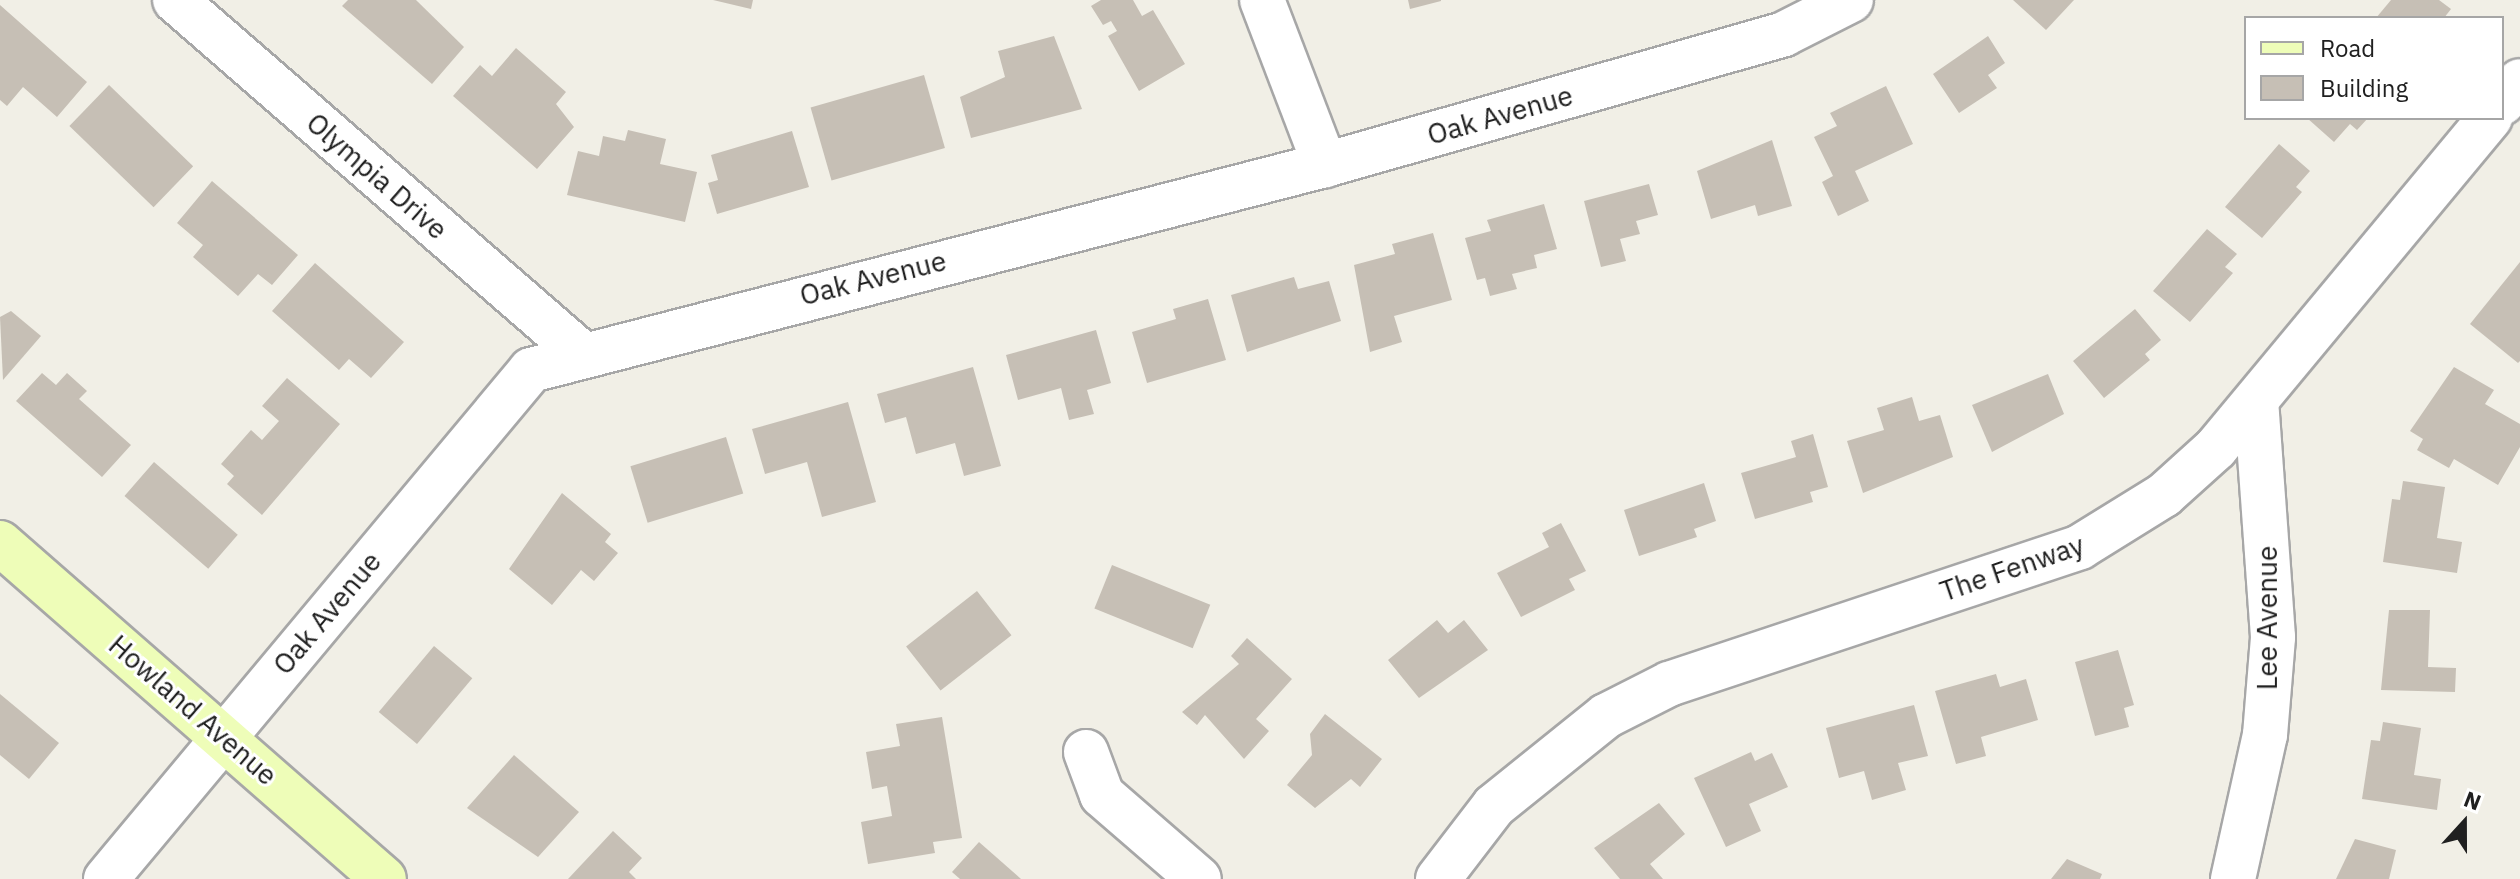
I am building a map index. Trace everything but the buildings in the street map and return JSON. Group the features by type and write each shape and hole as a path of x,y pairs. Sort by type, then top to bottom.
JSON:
{"street":[{"name":"Olympia Drive","path":"175,0 580,352"},
{"path":"1262,0 1325,165"},
{"name":"Oak Avenue","path":"106,879 531,370 580,352 1325,165 1784,34 1851,0"},
{"path":"2504,101 2520,81"},
{"name":"The Fenway","path":"1438,879 1494,806 1606,716 1669,684 2080,547 2164,495 2256,402 2488,120"},
{"name":"Lee Avenue","path":"2233,879 2265,735 2273,637 2256,402"},
{"name":"Howland Avenue","path":"0,543 384,879"},
{"path":"1086,752 1102,795 1199,879"}]}
